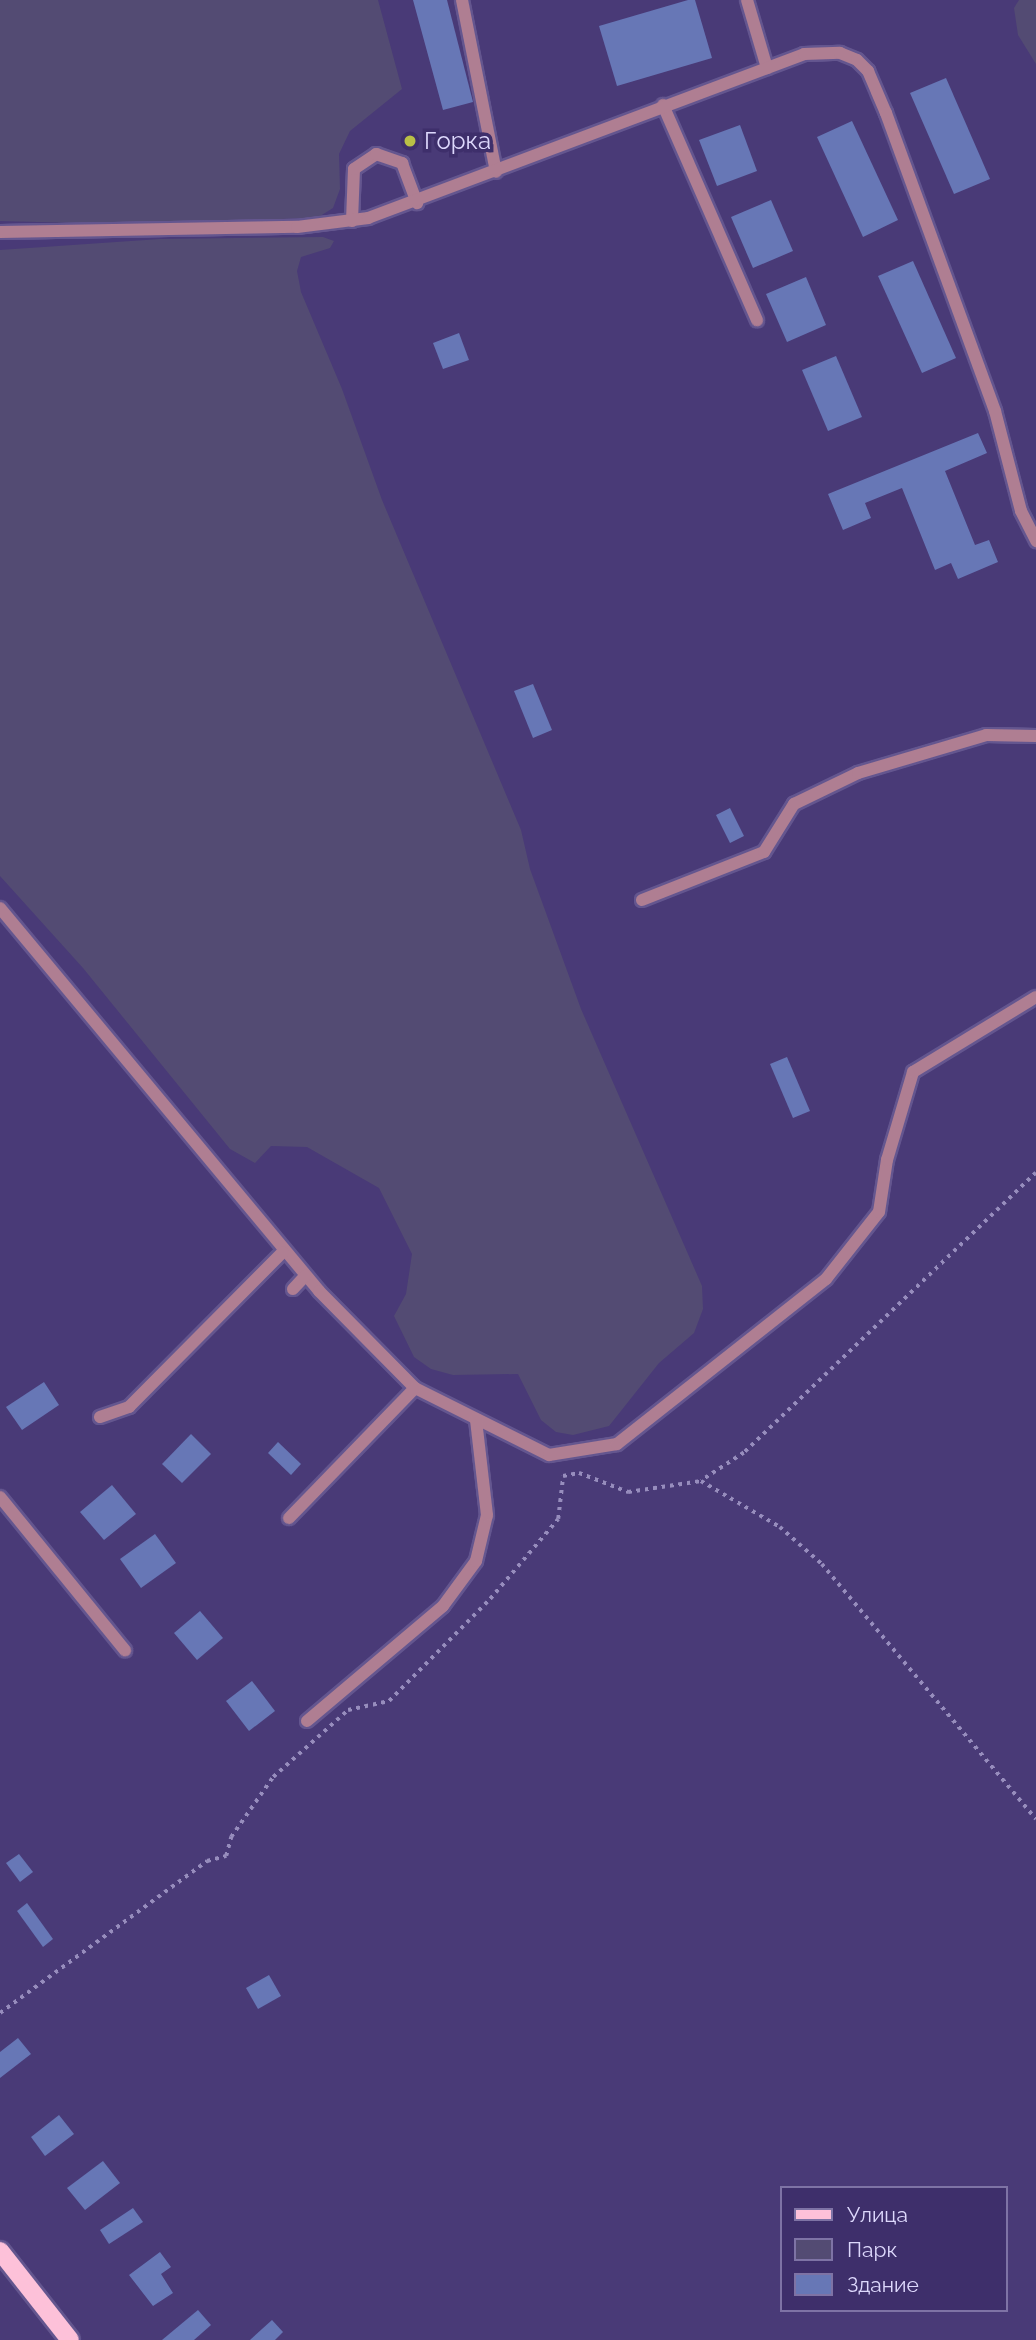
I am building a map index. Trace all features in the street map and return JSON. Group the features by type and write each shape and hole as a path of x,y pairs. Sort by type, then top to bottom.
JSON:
{"main road":[{"path":"0,2251 71,2340"}],"street":[{"path":"462,0 496,172"},
{"path":"747,0 766,68"},
{"path":"0,232 298,227 352,221 417,203 766,68 824,52 858,60 868,71 902,150 990,398 1021,511 1036,541"},
{"path":"663,106 757,320"},
{"path":"352,221 354,169 376,154 402,163 417,203"},
{"path":"642,900 764,852 794,804 858,773 986,735 1036,736"},
{"path":"0,908 283,1252 415,1388 549,1455 591,1451 617,1444 684,1395 850,1255 879,1212 887,1160 913,1072 1036,997"},
{"path":"100,1417 129,1407 283,1252"},
{"path":"293,1289 304,1276"},
{"path":"289,1518 415,1388"},
{"path":"307,1721 443,1606 476,1562 487,1515 476,1420"},
{"path":"0,1497 125,1650"}],"path":[{"path":"0,2013 207,1861 226,1856 231,1837 273,1777 348,1710 389,1701 490,1599 558,1519 563,1476 579,1473 628,1492 701,1481 744,1453 1036,1173"},
{"path":"701,1481 780,1527 822,1564 1036,1819"}],"green space":[{"path":"0,0 378,0 402,89 350,131 339,154 340,189 333,208 317,218 113,224 0,221"},
{"path":"1019,0 1036,0 1036,64 1018,35 1014,8"},
{"path":"323,237 334,241 330,248 301,257 297,271 301,292 342,389 382,500 521,830 530,869 581,1009 702,1286 703,1309 694,1333 659,1363 609,1426 573,1435 556,1432 541,1420 518,1374 453,1375 431,1369 414,1357 394,1316 406,1294 412,1254 379,1188 307,1147 271,1146 255,1163 230,1149 83,968 0,876 0,250 160,239"}],"building":[{"path":"413,0 447,0 473,102 443,110"},
{"path":"695,0 712,58 617,86 599,26"},
{"path":"946,78 990,179 954,194 910,93"},
{"path":"852,121 898,220 863,237 817,137"},
{"path":"740,125 757,171 717,186 699,140"},
{"path":"771,200 793,251 753,268 731,217"},
{"path":"913,261 956,358 922,373 878,276"},
{"path":"806,277 826,325 787,342 766,294"},
{"path":"459,333 469,360 443,369 433,343"},
{"path":"836,356 862,417 828,431 802,370"},
{"path":"978,433 987,453 945,471 975,545 989,540 998,562 958,579 951,563 935,570 902,488 865,503 871,518 843,530 828,494"},
{"path":"533,684 552,730 533,738 514,691"},
{"path":"730,808 744,836 730,843 716,815"},
{"path":"787,1057 810,1111 793,1118 770,1064"},
{"path":"44,1382 59,1405 22,1430 6,1407"},
{"path":"191,1434 211,1454 182,1483 162,1464"},
{"path":"278,1442 301,1464 291,1475 268,1453"},
{"path":"112,1485 136,1514 104,1540 80,1512"},
{"path":"155,1534 176,1563 141,1588 120,1559"},
{"path":"200,1611 223,1638 197,1660 174,1633"},
{"path":"252,1681 275,1711 249,1731 226,1701"},
{"path":"19,1854 33,1872 20,1882 6,1863"},
{"path":"27,1903 53,1939 43,1947 17,1911"},
{"path":"269,1975 281,1996 258,2009 246,1988"},
{"path":"18,2038 31,2054 0,2078 0,2052"},
{"path":"59,2115 74,2134 45,2156 31,2137"},
{"path":"103,2161 120,2183 85,2210 67,2188"},
{"path":"133,2208 143,2222 109,2244 100,2230"},
{"path":"160,2252 171,2267 161,2274 173,2293 153,2306 129,2275"},
{"path":"198,2310 211,2325 194,2340 162,2340"},
{"path":"272,2320 283,2332 275,2340 250,2340"}],"place":[{"name":"Горка","path":"410,141"}]}
